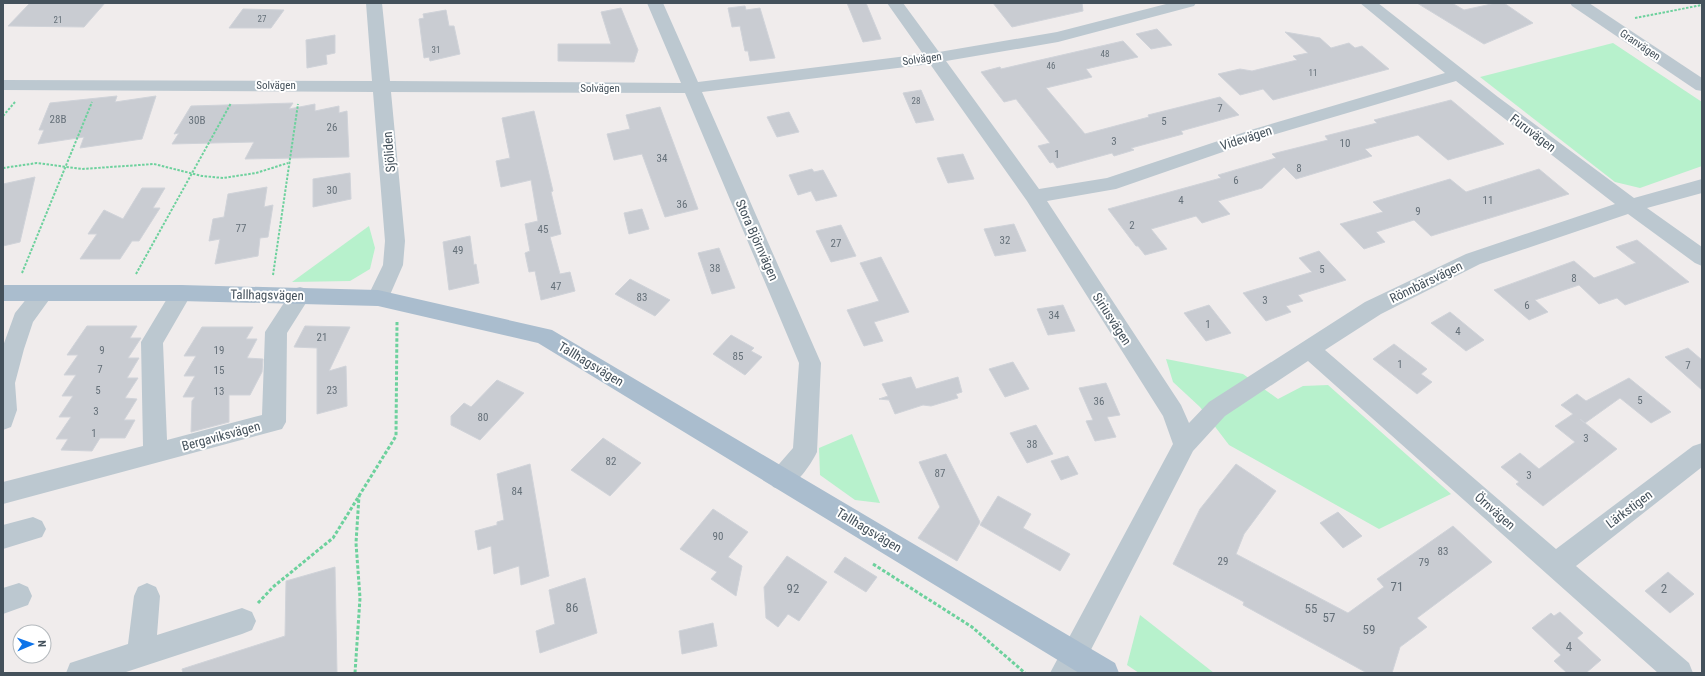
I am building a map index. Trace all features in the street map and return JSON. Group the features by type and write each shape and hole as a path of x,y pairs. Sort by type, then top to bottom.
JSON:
{"main road":[{"name":"Tallhagsvägen","path":"6,293 126,292 378,298 544,336 782,479 1069,664 1105,673"}],"street":[{"name":"Sjöliden","path":"374,3 383,86 395,241 394,266 378,298"},
{"name":"Stora Björnvägen","path":"655,3 810,363 805,452 782,479"},
{"name":"Siriusvägen","path":"895,3 1034,196 1173,412 1185,444"},
{"name":"Solvägen","path":"3,84 691,88 935,58 1058,37 1188,3"},
{"name":"Furuvägen","path":"1368,3 1458,75 1630,206 1702,258"},
{"name":"Granvägen","path":"1578,3 1702,86"},
{"name":"Videvägen","path":"1034,196 1109,184 1260,133 1458,75"},
{"name":"Rönnbärsvägen","path":"1185,444 1217,409 1310,350 1372,308 1473,259 1630,206 1702,186"},
{"path":"3,420 6,410 4,383 13,349 24,319 43,293"},
{"path":"155,453 152,342 181,293"},
{"name":"Bergaviksvägen","path":"3,493 274,422 276,332 300,295"},
{"name":"Örnvägen","path":"1310,350 1679,673"},
{"path":"1069,664 1185,444"},
{"name":"Lärkstigen","path":"1556,565 1702,454"},
{"path":"3,538 33,529"},
{"path":"141,653 147,596"},
{"path":"80,673 242,621"}],"path":[{"path":"1609,24 1702,5"},
{"path":"6,293 18,282 99,85"},
{"path":"126,292 241,85"},
{"path":"261,295 273,274 288,163 302,86"},
{"path":"3,168 32,164 66,168 95,169 120,164 155,164 192,172 202,176 222,177 244,175 288,163"},
{"path":"242,621 273,587 333,538 396,436 397,320 404,321"},
{"path":"355,673 360,598 356,543 359,494"},
{"path":"867,560 966,623 1006,654 1025,673"}],"green space":[{"path":"1613,43 1702,102 1702,166 1640,188 1615,182 1480,77"},
{"path":"369,226 375,248 370,269 350,281 292,282"},
{"path":"1166,359 1243,374 1278,399 1303,386 1328,385 1451,494 1379,529 1229,445 1200,407 1173,382"},
{"path":"852,434 880,503 855,500 820,475 819,448"},
{"path":"1140,615 1214,673 1139,673 1127,665"}],"building":[{"path":"30,3 105,3 84,27 8,26"},
{"path":"847,3 866,3 881,39 863,42"},
{"path":"993,3 1082,3 1083,11 1012,27"},
{"path":"1417,3 1452,3 1464,10 1496,3 1504,3 1533,23 1484,44"},
{"path":"745,6 746,10 760,8 775,58 750,61 748,51 745,51 740,26 732,27 728,8"},
{"path":"621,8 638,50 634,62 558,61 558,44 611,44 601,12"},
{"path":"243,9 284,10 271,28 229,28"},
{"path":"446,10 449,26 454,26 460,54 430,61 429,57 424,58 419,19 424,18 423,14"},
{"path":"1157,29 1172,45 1151,49 1136,34"},
{"path":"1285,32 1320,38 1331,48 1349,43 1355,48 1362,46 1389,69 1273,100 1263,89 1240,95 1218,74 1240,69 1252,71 1297,60 1293,56 1308,53"},
{"path":"335,35 335,53 326,55 327,64 307,68 306,40"},
{"path":"1123,41 1138,57 1086,69 1092,77 1046,88 1085,134 1149,117 1148,115 1220,97 1239,115 1181,131 1183,134 1131,148 1134,150 1114,156 1112,153 1057,168 1053,162 1050,163 1038,146 1050,143 1016,99 1004,102 981,72 1000,67 1001,69"},
{"path":"921,90 934,120 916,123 903,93"},
{"path":"117,96 115,102 156,96 142,139 80,148 84,137 38,144 44,130 39,130 50,103"},
{"path":"1451,100 1504,144 1448,160 1418,135 1365,149 1372,156 1296,179 1284,167 1262,188 1218,201 1230,214 1202,223 1196,216 1151,229 1167,249 1145,255 1138,246 1136,246 1108,209 1221,178 1218,175 1276,158 1272,154 1328,140 1325,136 1377,123 1374,120"},
{"path":"293,103 289,109 315,104 315,111 339,106 339,113 347,111 349,157 245,159 254,142 172,144 179,133 174,134 191,106"},
{"path":"660,107 698,209 665,217 642,154 614,160 607,134 630,129 626,115"},
{"path":"534,111 553,191 551,192 561,234 550,237 560,274 570,272 575,291 541,300 535,271 529,272 525,253 530,251 525,224 538,221 531,180 501,187 496,161 510,158 502,118"},
{"path":"789,112 799,132 777,137 767,117"},
{"path":"963,154 974,179 948,183 937,158"},
{"path":"812,169 814,172 823,170 837,196 816,201 811,191 798,195 789,175"},
{"path":"1539,169 1569,194 1431,236 1414,220 1376,232 1385,242 1364,249 1340,224 1383,212 1373,202 1450,179 1466,192"},
{"path":"350,173 351,199 313,207 313,179"},
{"path":"35,177 20,242 3,246 3,184"},
{"path":"267,187 264,207 273,205 268,237 260,238 258,256 215,264 220,239 209,241 213,219 224,217 228,194"},
{"path":"142,188 165,188 153,208 160,208 139,241 132,241 120,259 80,259 97,234 88,234 104,210 123,219"},
{"path":"642,209 649,229 629,234 624,213"},
{"path":"1014,224 1026,251 995,256 984,229"},
{"path":"841,225 856,256 831,262 816,231"},
{"path":"470,236 474,265 476,264 479,283 449,290 443,242"},
{"path":"1637,240 1689,282 1625,305 1617,298 1599,304 1579,285 1535,300 1548,312 1529,320 1494,290 1574,261 1594,278 1636,263 1616,247"},
{"path":"719,248 735,288 712,294 698,253"},
{"path":"1319,251 1346,280 1298,295 1303,301 1286,306 1291,312 1266,321 1243,293 1312,272 1299,258"},
{"path":"881,257 909,312 874,322 883,341 864,346 847,310 879,301 860,263"},
{"path":"630,279 670,300 655,316 615,294"},
{"path":"1063,305 1075,331 1048,335 1037,309"},
{"path":"1209,305 1231,333 1206,341 1184,313"},
{"path":"1450,312 1484,340 1466,351 1431,323"},
{"path":"87,326 137,326 130,338 141,338 128,358 139,358 127,378 138,378 125,398 137,399 124,420 135,420 125,438 100,438 92,451 61,450 68,439 56,439 71,417 59,417 73,396 62,396 76,375 64,375 78,355 67,355"},
{"path":"305,326 350,327 329,371 346,366 347,406 317,414 317,348 294,347"},
{"path":"202,327 253,327 246,339 257,339 247,358 263,359 262,372 250,395 229,395 229,422 191,432 192,401 195,397 183,397 195,376 184,376 196,356 184,356"},
{"path":"731,335 754,348 751,351 762,357 745,375 713,354"},
{"path":"1394,344 1427,369 1421,374 1432,382 1417,394 1373,359"},
{"path":"1688,348 1702,360 1702,390 1665,357"},
{"path":"1013,362 1029,389 1005,397 989,369"},
{"path":"911,377 916,389 958,377 962,392 956,394 958,398 931,406 923,405 895,414 889,400 879,399 888,396 882,384"},
{"path":"1629,378 1671,412 1651,423 1620,398 1585,423 1580,419 1617,449 1543,506 1516,484 1519,482 1501,467 1520,453 1539,469 1575,442 1555,426 1573,414 1561,405 1577,394 1586,401"},
{"path":"497,380 524,393 480,440 451,425 451,416 464,403 471,407"},
{"path":"1106,383 1120,415 1107,417 1116,437 1095,441 1086,421 1093,420 1079,388"},
{"path":"1036,425 1053,454 1027,463 1010,433"},
{"path":"603,438 641,463 610,496 571,470"},
{"path":"946,454 980,522 957,561 918,538 940,507 919,462"},
{"path":"1068,456 1078,474 1061,480 1051,461"},
{"path":"530,464 549,576 521,585 519,566 494,574 491,546 478,550 475,531 497,525 497,522 504,520 497,474"},
{"path":"1236,464 1276,491 1244,534 1236,554 1348,613 1384,587 1377,579 1453,526 1492,562 1417,618 1427,627 1400,647 1392,673 1367,673 1243,605 1244,602 1173,564 1200,509"},
{"path":"998,496 1031,514 1023,528 1070,554 1060,571 980,525"},
{"path":"713,509 748,532 728,557 742,566 736,596 711,579 717,572 680,549"},
{"path":"1338,512 1362,536 1343,548 1320,523"},
{"path":"787,556 827,582 799,621 788,614 778,627 766,618 764,587"},
{"path":"845,557 877,577 866,592 834,572"},
{"path":"335,567 337,673 183,673 182,669 285,636 286,581"},
{"path":"1668,572 1694,594 1670,613 1645,591"},
{"path":"585,578 597,633 540,653 536,631 555,624 549,590"},
{"path":"1560,612 1583,633 1577,638 1601,660 1586,673 1567,673 1554,661 1561,655 1532,628 1551,613 1554,616"},
{"path":"713,623 717,646 682,654 679,631"}]}
